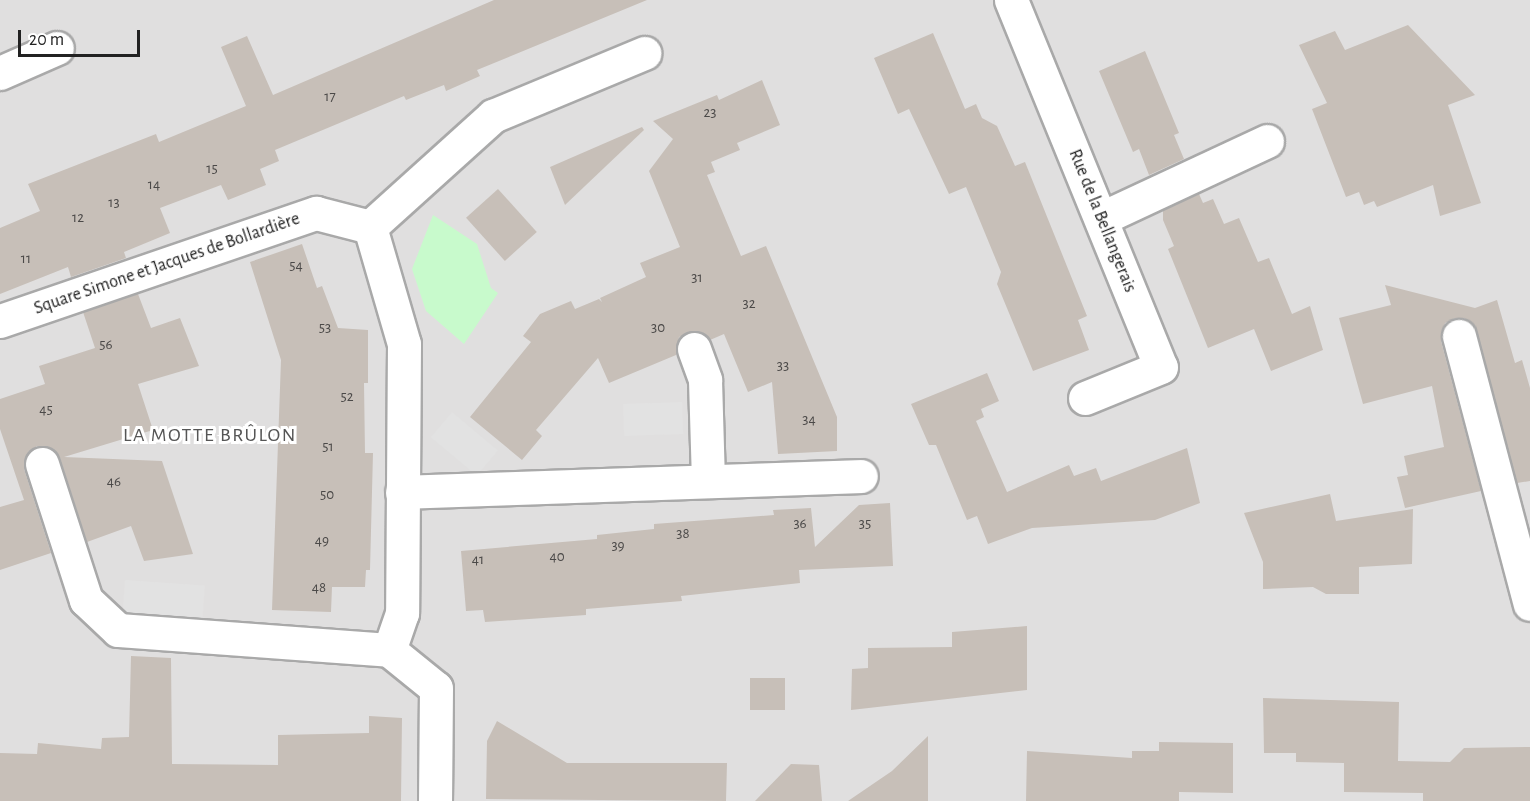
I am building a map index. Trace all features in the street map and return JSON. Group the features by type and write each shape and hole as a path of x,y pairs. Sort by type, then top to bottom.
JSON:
{"street":[{"name":"Rue de la Bellangerais","path":"1011,0 1161,367 1085,398"},
{"path":"0,73 57,48"},
{"path":"389,650 402,613 404,344 370,227 493,116 644,53"},
{"path":"1102,218 1267,141"},
{"name":"Square Simone et Jacques de Bollardière","path":"0,321 316,213 370,227"},
{"path":"1459,336 1530,604"},
{"path":"694,349 705,380 708,480"},
{"path":"42,464 86,600 118,630 389,650 436,688 435,801"},
{"path":"402,492 861,476"}],"shaded area":[{"path":"0,0 1530,0 1530,801 0,801"},
{"path":"682,402 683,434 624,436 623,404"},
{"path":"452,412 498,451 477,476 431,437"},
{"path":"125,580 205,586 203,618 123,612"}],"green space":[{"path":"433,215 477,244 491,288 498,293 464,344 426,311 412,269"}],"building":[{"path":"494,0 647,0 477,70 480,76 446,91 444,85 406,100 404,96 275,150 279,161 260,169 266,185 228,200 221,185 160,208 170,233 124,252 126,258 71,277 68,267 0,294 0,228 40,211 28,184 156,134 159,142 246,106 221,47 247,36 273,95"},
{"path":"1408,25 1475,95 1448,105 1481,203 1440,216 1433,185 1377,207 1374,201 1364,205 1359,192 1346,197 1312,109 1327,103 1299,45 1335,31 1345,50"},
{"path":"933,33 965,109 976,104 982,118 997,126 1015,166 1025,162 1087,316 1078,320 1089,350 1033,371 997,284 1001,272 966,187 949,194 909,109 898,114 874,58"},
{"path":"1145,51 1179,133 1174,135 1184,159 1149,175 1139,149 1133,152 1099,71"},
{"path":"762,80 780,125 737,143 740,150 711,162 715,172 707,175 741,256 766,246 837,417 837,451 778,454 772,382 748,392 724,334 710,340 697,331 679,337 676,355 609,383 598,358 536,430 542,436 522,460 470,417 531,342 523,336 540,314 571,301 575,309 599,299 602,302 600,298 646,277 640,263 680,247 649,171 673,139 653,121 717,95 719,100"},
{"path":"642,127 644,130 565,205 550,167"},
{"path":"498,189 537,232 505,261 466,218"},
{"path":"1199,194 1203,203 1213,199 1224,224 1239,218 1258,262 1269,258 1292,314 1310,306 1323,350 1271,371 1254,329 1208,348 1168,249 1174,246 1163,220 1163,210"},
{"path":"302,244 317,288 322,286 338,328 368,330 368,383 364,383 365,453 373,453 370,570 366,570 365,587 332,587 331,612 272,610 281,360 250,262"},
{"path":"1385,285 1475,308 1497,300 1515,363 1522,360 1530,388 1530,481 1517,483 1477,331 1464,318 1455,318 1445,323 1441,341 1481,491 1405,508 1397,477 1408,475 1404,456 1444,447 1432,386 1363,404 1339,318 1391,305"},
{"path":"138,294 151,328 180,318 199,366 138,384 153,430 64,457 162,461 193,554 144,561 131,526 87,542 60,458 54,450 37,446 28,452 24,469 51,553 0,570 0,507 24,500 0,429 0,399 45,384 39,366 95,348 83,312"},
{"path":"987,373 999,401 981,409 984,417 976,421 1007,492 1069,465 1074,476 1096,468 1101,481 1187,448 1200,503 1155,520 1032,528 988,544 977,516 967,520 936,445 929,445 911,404"},
{"path":"1330,494 1336,521 1413,509 1412,564 1359,567 1359,594 1326,594 1313,587 1263,589 1263,562 1244,513"},
{"path":"890,503 893,566 799,570 800,583 681,596 682,601 586,609 586,615 485,622 483,610 466,611 461,551 597,539 597,535 654,529 654,524 774,515 773,510 811,508 815,547 859,505"},
{"path":"1027,626 1027,690 851,710 852,669 868,668 868,648 952,647 952,632"},
{"path":"131,656 171,658 172,764 278,765 278,735 369,733 369,716 402,718 401,801 0,801 0,753 37,754 38,743 101,749 102,738 129,737"},
{"path":"750,678 785,678 785,710 750,710"},
{"path":"1263,698 1399,702 1398,761 1450,762 1464,748 1530,747 1530,801 1423,801 1423,793 1344,792 1344,763 1296,762 1296,753 1264,753"},
{"path":"497,721 567,763 727,763 726,801 486,799 487,741"},
{"path":"928,736 928,801 848,801 892,771"},
{"path":"1159,742 1233,743 1233,793 1179,792 1179,801 1026,801 1027,751 1132,758 1132,751 1159,751"},
{"path":"791,764 819,765 822,801 755,801"}],"district":[{"name":"LA MOTTE BRÛLON","path":"210,435"}]}
